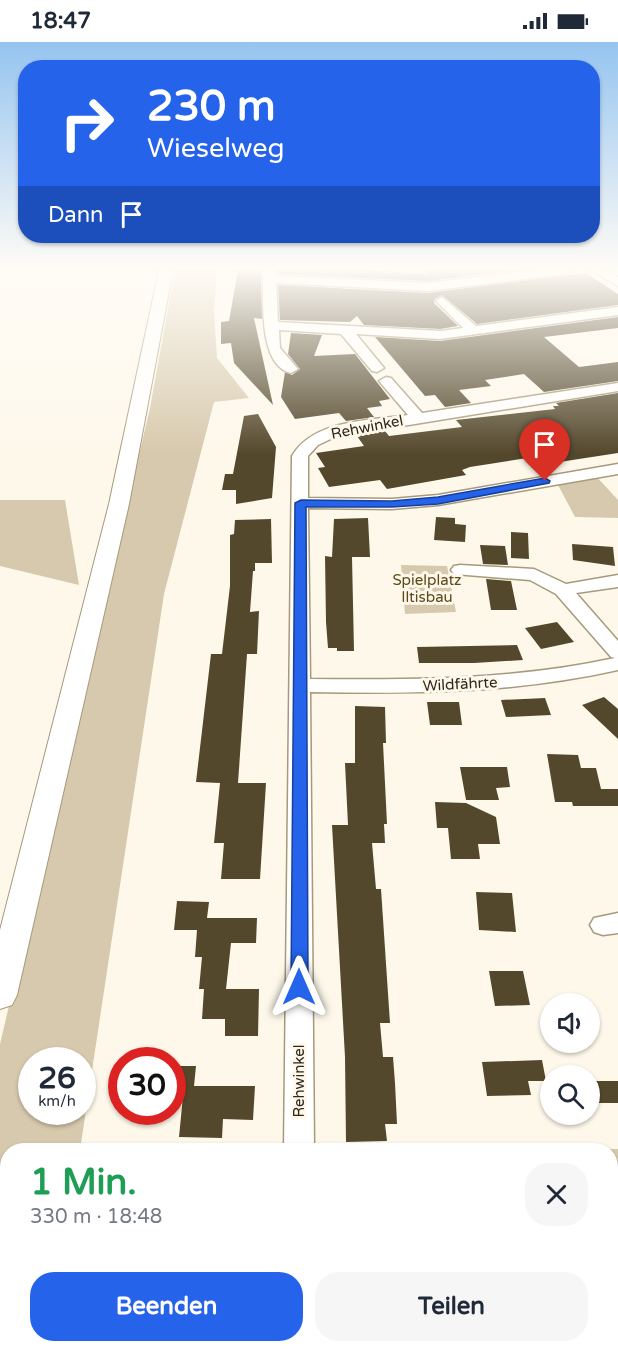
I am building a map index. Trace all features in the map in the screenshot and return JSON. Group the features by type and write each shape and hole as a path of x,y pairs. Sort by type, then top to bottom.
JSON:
{"main road":[{"path":"0,995 119,504 154,331"}],"street":[{"path":"272,331 273,349 291,369"},
{"path":"346,331 377,368"},
{"path":"367,331 440,335 472,331"},
{"name":"Rehwinkel","path":"386,381 418,418"},
{"name":"Rehwinkel","path":"299,1143 300,456 305,446 336,432 618,387"},
{"path":"301,503 392,504 438,500 618,469"},
{"path":"460,570 534,575 563,590 618,653"},
{"path":"563,590 618,581"},
{"name":"Wildfährte","path":"301,685 419,687 479,684 547,678 618,664"}],"green space":[{"path":"164,331 215,331 217,358 249,398 214,402 164,594 96,1047 18,1047 18,1125 84,1125 81,1143 0,1143 0,1044 150,408"},
{"path":"596,476 618,500 618,518 575,517 557,483"},
{"path":"0,500 65,500 79,585 0,566"},
{"name":"Spielplatz Iltisbau","path":"401,565 447,566 456,612 405,614"}],"building":[{"path":"221,331 257,331 273,405 234,363 231,343 221,344"},
{"path":"513,331 592,331 544,337 579,367 618,362 618,381 544,392 524,374 485,380 491,386 459,390 471,403 445,407 435,395 425,396 375,337 440,341"},
{"path":"291,333 322,335 314,356 355,354 390,399 379,401 382,406 367,408 374,417 346,421 339,413 295,419 281,397 285,372 292,375 300,369 288,354"},
{"path":"618,393 618,453 553,463 546,455 470,467 462,470 466,475 387,489 380,480 329,487 318,468 325,467 316,453 364,446 357,436 385,431 389,436 462,427 456,420 555,409 553,406 559,406 556,403"},
{"path":"258,414 276,447 272,498 236,504 236,490 222,490 225,474 233,474 244,416"},
{"path":"436,517 455,518 455,524 466,525 465,542 434,540"},
{"path":"368,518 370,557 352,557 354,651 337,651 337,648 328,648 325,556 332,557 334,519"},
{"path":"271,519 272,563 255,563 255,571 253,571 250,612 259,611 257,654 247,654 238,783 266,783 260,879 221,879 224,843 214,843 220,783 196,782 211,654 222,654 230,586 230,535 234,534 235,520"},
{"path":"511,532 528,533 529,559 511,558"},
{"path":"572,544 613,547 615,566 573,560"},
{"path":"480,545 505,546 508,565 483,564"},
{"path":"486,579 511,581 517,610 491,610"},
{"path":"557,622 574,642 541,649 525,628"},
{"path":"517,645 523,660 474,663 419,663 417,647"},
{"path":"604,697 618,709 618,739 582,705"},
{"path":"545,698 551,715 506,717 501,700"},
{"path":"427,702 459,702 462,725 430,725"},
{"path":"355,706 385,707 386,743 383,743 387,824 384,824 385,843 372,843 376,889 381,889 390,1023 380,1023 383,1057 393,1057 395,1083 397,1124 385,1124 387,1141 346,1142 345,1057 332,825 348,825 345,763 355,763"},
{"path":"547,754 578,755 581,768 596,768 601,789 618,789 618,806 573,806 572,802 555,802"},
{"path":"460,767 507,767 510,787 496,788 499,800 466,800"},
{"path":"435,802 466,803 496,817 500,844 478,844 480,859 451,859 448,828 437,828"},
{"path":"476,892 512,893 516,932 479,930"},
{"path":"177,901 209,902 207,918 257,918 256,943 231,943 226,989 259,989 258,1036 225,1036 225,1019 202,1019 204,989 199,989 202,957 195,957 197,930 174,930"},
{"path":"489,971 523,971 530,1005 495,1006"},
{"path":"542,1060 540,1081 528,1081 531,1095 487,1096 482,1062"},
{"path":"186,1066 196,1066 194,1086 186,1086"},
{"path":"600,1081 618,1081 618,1103 600,1103"},
{"path":"186,1086 255,1086 253,1120 223,1119 222,1138 179,1137 180,1125 186,1125"}],"route":[{"path":"299,987 301,503 392,504 438,500 545,481"}]}
